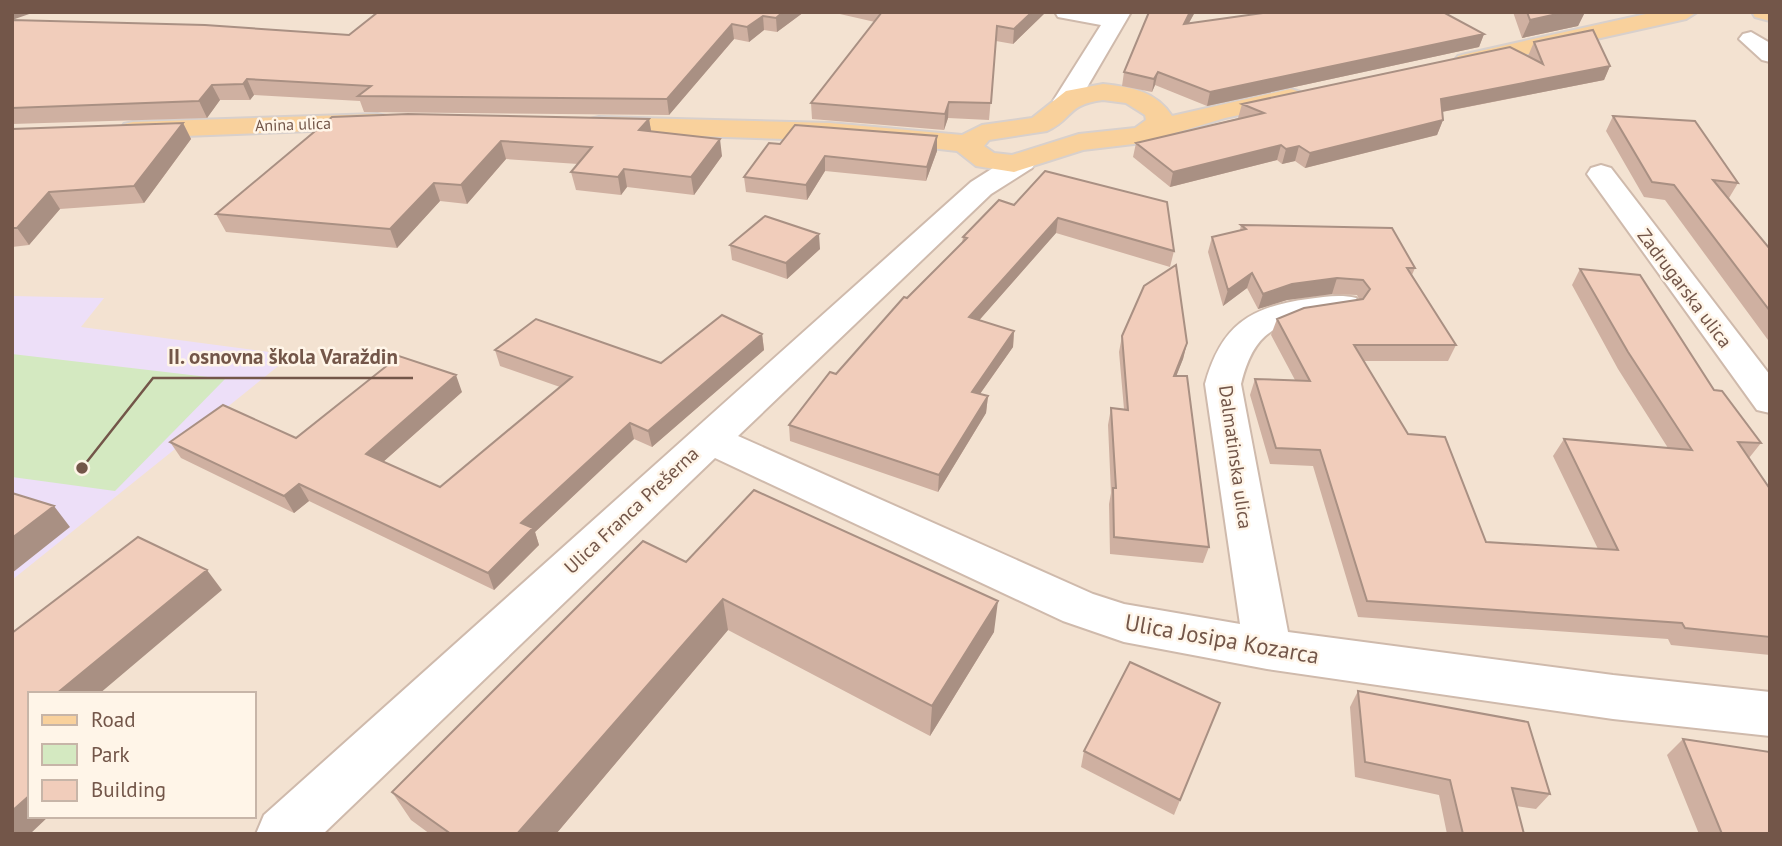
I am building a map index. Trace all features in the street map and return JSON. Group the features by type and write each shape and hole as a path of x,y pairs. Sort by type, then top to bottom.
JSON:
{"main road":[{"path":"1439,66 1621,20 1686,12"},
{"path":"1763,12 1770,14"},
{"path":"577,124 780,128 910,136 977,156 1047,121 1066,101 1088,93 1118,93 1150,117"},
{"path":"1022,162 1079,142 1126,138 1150,117 1222,111 1309,93"},
{"name":"Anina ulica","path":"108,131 402,121"}],"street":[{"path":"1066,12 1117,17 1066,101"},
{"path":"1751,40 1770,55"},
{"path":"1085,68 1097,81 1118,93"},
{"name":"Ulica Franca Prešerna","path":"283,834 709,439 977,156 1022,162"},
{"name":"Zadrugarska ulica","path":"1601,174 1770,401"},
{"name":"Dalmatinska ulica","path":"1267,649 1223,384 1227,358 1241,337 1265,320 1295,310 1344,304"},
{"name":"Ulica Josipa Kozarca","path":"709,439 1079,608 1124,623 1267,649 1613,697 1770,714"}],"shaded area":[{"path":"12,12 1770,12 1770,834 12,834"},
{"path":"12,296 104,298 81,327 292,355 12,580"}],"green space":[{"path":"12,354 225,379 115,491 12,477"}],"building":[{"path":"378,12 783,12 776,18 763,16 747,27 732,24 667,99 358,96 371,86 247,79 243,84 212,85 199,101 12,108 12,20 205,25 349,35"},
{"path":"882,12 1032,12 1014,29 997,26 991,103 949,102 945,114 811,103"},
{"path":"1149,12 1190,12 1184,24 1270,12 1443,12 1484,34 1210,92 1158,72 1154,79 1124,72"},
{"path":"1527,12 1566,12 1530,20"},
{"path":"1593,30 1610,66 1441,99 1443,120 1310,153 1299,146 1286,149 1281,145 1173,172 1136,143 1264,113 1242,104 1510,47 1543,64 1534,42"},
{"path":"408,114 649,119 639,130 720,139 691,177 624,169 618,177 571,172 592,147 501,141 461,185 434,183 390,229 216,214 332,117"},
{"path":"1613,116 1695,121 1738,183 1713,180 1770,249 1770,311 1674,185 1652,182"},
{"path":"183,123 134,186 49,192 17,228 12,228 12,129"},
{"path":"795,125 937,136 927,167 825,156 806,185 744,177 769,143 780,144"},
{"path":"1045,171 1167,202 1174,251 1058,218 969,317 1014,331 972,392 988,396 939,475 789,425 830,372 836,374 904,297 907,298 967,238 963,237 999,200 1014,205"},
{"path":"765,216 819,234 786,263 730,245"},
{"path":"1241,225 1392,228 1415,268 1407,268 1456,345 1354,345 1408,434 1445,437 1486,542 1618,550 1564,439 1692,450 1628,352 1580,269 1640,275 1714,390 1722,391 1761,443 1738,442 1770,489 1770,637 1685,628 1682,623 1367,601 1320,450 1276,448 1255,379 1310,381 1277,319 1304,308 1363,299 1370,289 1363,280 1337,278 1292,284 1263,294 1252,273 1228,290 1212,237 1246,229"},
{"path":"1176,265 1187,343 1174,376 1187,376 1209,547 1114,537 1113,488 1116,488 1111,408 1128,410 1122,336 1144,286"},
{"path":"722,315 762,334 648,431 630,423 521,523 533,528 488,573 299,484 284,496 170,442 223,405 296,438 399,356 456,375 366,454 440,487 572,377 495,350 536,319 661,363"},
{"path":"754,490 998,601 932,706 723,599 517,834 451,834 392,792 643,541 686,562"},
{"path":"12,493 54,506 12,538"},
{"path":"138,537 207,570 58,692 28,692 28,797 12,811 12,633"},
{"path":"1130,662 1220,703 1180,800 1084,751"},
{"path":"1358,691 1528,722 1550,794 1512,788 1524,834 1463,834 1450,780 1365,762"},
{"path":"1683,739 1770,752 1770,834 1722,834"}],"place":[{"name":"II. osnovna škola Varaždin","path":"82,468"}]}
